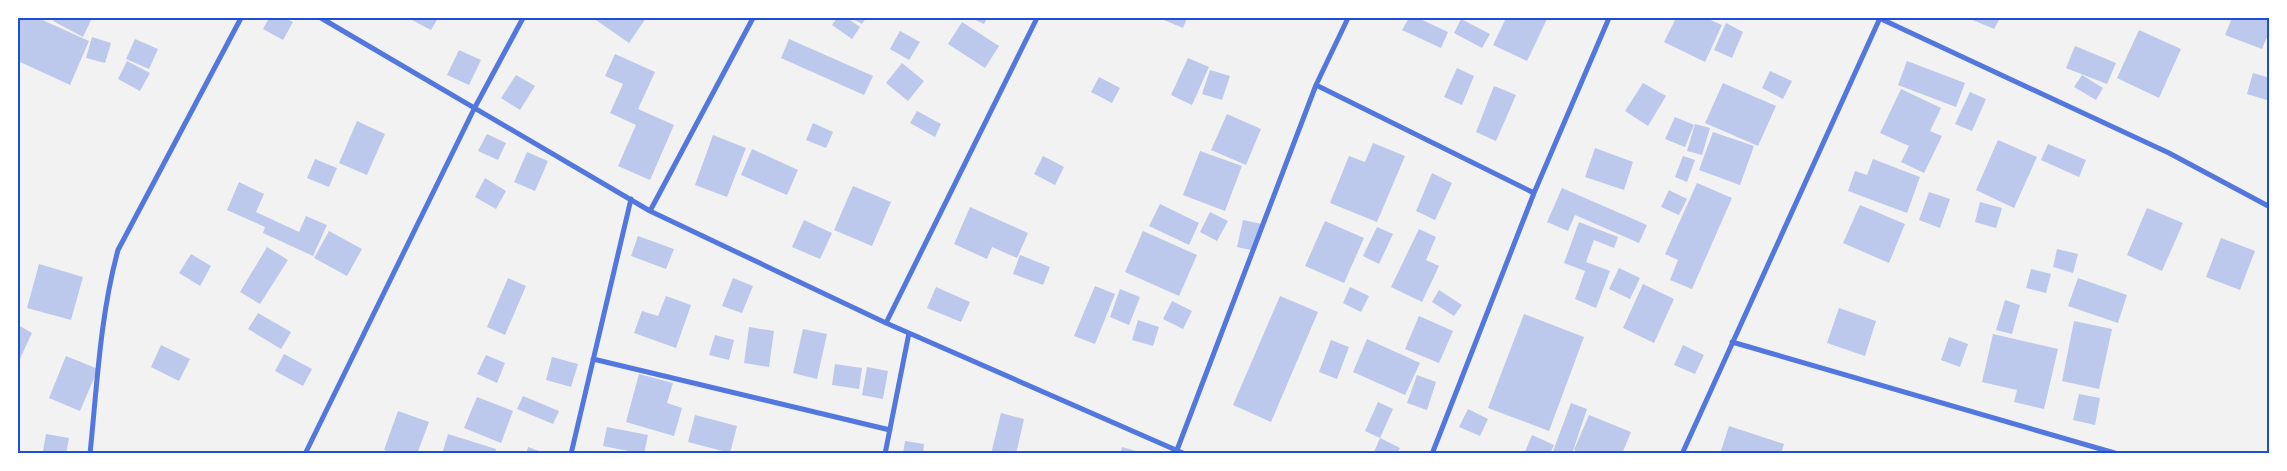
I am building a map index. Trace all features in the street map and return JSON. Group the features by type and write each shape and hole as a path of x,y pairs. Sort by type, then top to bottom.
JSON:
{"street":[{"path":"90,454 104,318 118,250 241,18"},
{"path":"321,18 650,211 886,323 1185,454"},
{"path":"305,454 474,109 523,18"},
{"path":"650,211 753,18"},
{"path":"886,323 1037,18"},
{"path":"1177,450 1316,85 1348,18"},
{"path":"1432,454 1534,193 1609,18"},
{"path":"1682,454 1879,18 2169,154 2270,207"},
{"path":"1316,85 1534,193"},
{"path":"571,454 631,199"},
{"path":"885,454 909,333"},
{"path":"1732,342 2118,454"},
{"path":"593,360 890,430"}],"building":[{"path":"19,18 38,18 89,41 70,85 18,61"},
{"path":"55,18 92,18 83,37 53,21"},
{"path":"269,18 284,18 293,22 283,40 263,29"},
{"path":"408,18 438,18 431,30"},
{"path":"593,18 646,18 629,43"},
{"path":"837,18 847,18 860,27 852,39 832,25"},
{"path":"851,18 866,18 862,24"},
{"path":"971,18 987,18 984,24"},
{"path":"1165,18 1187,18 1183,28 1164,20"},
{"path":"1409,18 1418,18 1448,32 1441,48 1402,30"},
{"path":"1506,18 1547,19 1527,61 1493,45"},
{"path":"1676,18 1706,18 1722,25 1705,62 1664,42"},
{"path":"1968,18 2000,18 1994,29"},
{"path":"2232,18 2270,18 2270,30 2262,49 2225,35"},
{"path":"1461,19 1490,34 1482,48 1454,33"},
{"path":"962,22 999,46 985,68 948,44"},
{"path":"1726,23 1743,32 1732,58 1714,50"},
{"path":"2139,30 2181,49 2159,98 2117,78"},
{"path":"900,31 920,42 909,60 890,49"},
{"path":"92,37 111,43 105,63 86,58"},
{"path":"135,39 158,49 149,69 126,59"},
{"path":"789,39 873,76 864,95 781,58"},
{"path":"2075,46 2116,63 2107,84 2066,68"},
{"path":"459,50 481,60 469,85 447,75"},
{"path":"615,54 655,72 638,109 674,125 650,180 618,166 636,125 610,113 623,84 605,76"},
{"path":"1188,58 1209,67 1192,105 1171,95"},
{"path":"127,61 150,73 140,91 118,79"},
{"path":"1907,61 1965,83 1956,107 1898,85"},
{"path":"902,63 924,81 908,101 886,83"},
{"path":"1457,68 1474,76 1462,105 1444,97"},
{"path":"1210,70 1230,76 1222,100 1202,94"},
{"path":"1770,71 1792,81 1783,99 1762,88"},
{"path":"2253,73 2270,78 2270,101 2247,94"},
{"path":"516,75 535,86 520,110 501,98"},
{"path":"2082,75 2103,88 2096,100 2074,87"},
{"path":"1099,77 1120,88 1112,103 1091,92"},
{"path":"1643,83 1666,96 1648,126 1625,111"},
{"path":"1723,83 1776,106 1758,146 1705,123"},
{"path":"1494,86 1516,95 1496,141 1476,132"},
{"path":"1901,89 1941,108 1930,131 1942,136 1924,173 1901,162 1909,146 1880,133"},
{"path":"1970,92 1986,99 1972,131 1955,124"},
{"path":"917,111 941,124 935,137 910,123"},
{"path":"1227,114 1261,129 1246,165 1211,150"},
{"path":"1675,117 1694,125 1685,147 1665,139"},
{"path":"357,121 385,134 367,175 339,163"},
{"path":"813,123 833,132 826,148 806,140"},
{"path":"1695,124 1710,128 1702,155 1687,151"},
{"path":"1713,132 1754,146 1740,185 1699,170"},
{"path":"487,134 506,143 498,160 478,151"},
{"path":"713,135 746,148 727,197 695,185"},
{"path":"1998,140 2037,157 2014,208 1976,190"},
{"path":"1373,143 1405,156 1377,222 1330,203 1349,156 1365,162"},
{"path":"2048,144 2086,160 2079,177 2041,160"},
{"path":"1595,148 1633,162 1624,190 1585,177"},
{"path":"752,149 798,170 787,195 741,175"},
{"path":"1200,151 1242,166 1225,211 1183,195"},
{"path":"527,152 548,161 535,191 514,182"},
{"path":"1043,156 1064,167 1055,185 1034,174"},
{"path":"1683,156 1695,160 1687,182 1675,177"},
{"path":"315,159 337,168 329,187 307,178"},
{"path":"1873,159 1920,177 1907,213 1848,191 1855,171 1867,175"},
{"path":"1432,173 1452,183 1435,220 1416,211"},
{"path":"485,178 506,191 496,209 475,197"},
{"path":"239,182 264,194 256,212 299,232 306,216 327,225 313,256 263,233 265,227 227,210"},
{"path":"1697,183 1732,198 1692,289 1670,280 1678,260 1665,254"},
{"path":"853,186 891,202 872,246 834,230"},
{"path":"1562,188 1647,225 1639,243 1575,215 1568,231 1547,222"},
{"path":"1669,190 1687,199 1679,215 1661,207"},
{"path":"1929,192 1950,199 1940,228 1919,220"},
{"path":"1980,202 2002,208 1996,228 1975,222"},
{"path":"1160,204 1199,223 1189,245 1149,226"},
{"path":"1860,205 1905,224 1889,263 1843,243"},
{"path":"970,207 1028,233 1017,258 992,247 987,259 954,244"},
{"path":"2147,208 2183,223 2162,271 2127,255"},
{"path":"1210,212 1228,221 1217,241 1200,232"},
{"path":"804,220 832,233 820,259 792,247"},
{"path":"1243,220 1262,224 1255,251 1237,247"},
{"path":"1325,221 1364,238 1344,283 1305,266"},
{"path":"1579,222 1618,237 1614,248 1594,240 1586,262 1610,271 1596,308 1575,299 1585,271 1564,263"},
{"path":"1377,227 1393,234 1379,264 1363,256"},
{"path":"1419,229 1436,237 1426,260 1439,266 1422,302 1391,287"},
{"path":"329,231 362,249 347,276 314,258"},
{"path":"1143,231 1197,255 1179,296 1125,272"},
{"path":"638,236 674,249 666,269 631,256"},
{"path":"2221,238 2255,251 2240,290 2206,277"},
{"path":"267,247 288,260 260,304 240,292"},
{"path":"2057,249 2078,254 2073,273 2053,267"},
{"path":"191,254 211,266 200,286 179,273"},
{"path":"1020,255 1050,267 1043,285 1013,274"},
{"path":"39,264 83,277 71,320 27,308"},
{"path":"1619,268 1640,278 1630,299 1609,289"},
{"path":"2031,269 2051,274 2046,293 2026,288"},
{"path":"508,278 526,286 505,335 487,327"},
{"path":"733,278 753,286 742,313 722,306"},
{"path":"2078,278 2127,295 2118,323 2068,306"},
{"path":"1643,284 1674,299 1654,343 1623,328"},
{"path":"1095,286 1115,294 1095,344 1074,336"},
{"path":"936,287 970,302 961,322 927,308"},
{"path":"1350,287 1369,296 1361,312 1343,303"},
{"path":"1120,289 1140,297 1129,325 1110,317"},
{"path":"1439,290 1462,305 1454,316 1432,302"},
{"path":"666,296 691,305 676,348 634,333 642,311 658,316"},
{"path":"1280,296 1318,312 1271,422 1233,405"},
{"path":"2005,300 2020,305 2012,334 1996,330"},
{"path":"1172,301 1192,311 1183,329 1163,319"},
{"path":"1839,308 1876,321 1865,356 1827,343"},
{"path":"258,313 291,332 281,349 248,329"},
{"path":"1524,314 1584,337 1549,431 1488,408"},
{"path":"1419,316 1453,331 1439,363 1405,349"},
{"path":"1138,320 1159,327 1153,346 1132,340"},
{"path":"2074,321 2112,329 2099,389 2062,381"},
{"path":"18,325 32,333 18,363"},
{"path":"749,327 774,331 769,367 744,363"},
{"path":"803,329 827,334 817,379 793,373"},
{"path":"1993,334 2058,349 2044,409 2014,402 2017,390 1982,382"},
{"path":"715,335 734,340 729,360 709,355"},
{"path":"1949,337 1968,344 1960,367 1941,360"},
{"path":"1367,339 1420,363 1405,395 1353,372"},
{"path":"1331,340 1349,347 1337,379 1319,372"},
{"path":"161,345 190,359 179,381 151,367"},
{"path":"1683,345 1704,355 1695,374 1674,365"},
{"path":"284,354 312,369 303,386 275,371"},
{"path":"486,355 505,363 497,383 477,374"},
{"path":"66,356 98,369 80,411 49,398"},
{"path":"552,357 578,364 571,387 546,380"},
{"path":"835,364 862,368 859,389 832,385"},
{"path":"867,367 888,371 883,399 862,395"},
{"path":"639,374 673,383 667,403 682,408 674,436 626,422"},
{"path":"1417,375 1436,382 1427,410 1407,403"},
{"path":"2079,394 2100,398 2095,425 2073,420"},
{"path":"523,396 559,411 553,424 517,409"},
{"path":"477,397 513,411 501,443 464,428"},
{"path":"1378,402 1393,409 1380,438 1365,431"},
{"path":"1571,403 1587,409 1572,454 1552,454"},
{"path":"1468,409 1488,419 1480,436 1459,427"},
{"path":"398,411 429,422 417,454 395,454 384,450"},
{"path":"1001,413 1024,419 1016,454 991,454"},
{"path":"695,415 737,426 730,453 688,442"},
{"path":"1589,415 1631,432 1622,454 1582,454 1574,450"},
{"path":"1729,426 1784,444 1781,454 1720,454"},
{"path":"607,427 648,435 644,454 603,446"},
{"path":"46,434 69,438 66,454 43,451"},
{"path":"448,434 496,449 495,454 442,454"},
{"path":"1532,435 1554,445 1550,454 1524,454"},
{"path":"1380,438 1400,448 1397,454 1373,454"},
{"path":"905,441 924,444 923,454 903,454"},
{"path":"528,447 544,453 544,454 526,454"},
{"path":"1122,447 1143,453 1143,454 1120,454"}]}
